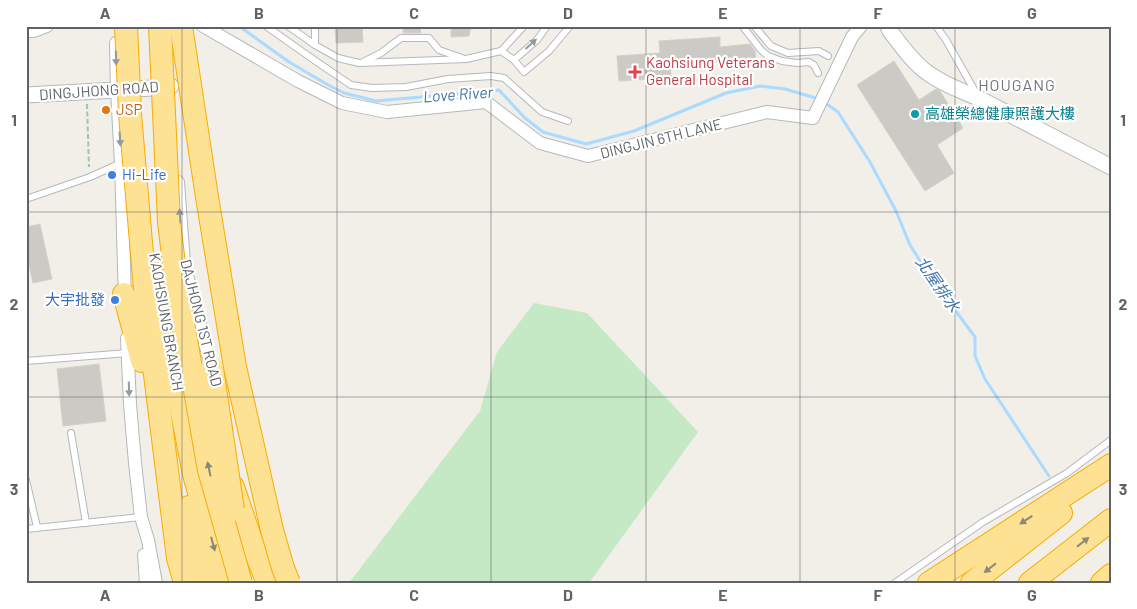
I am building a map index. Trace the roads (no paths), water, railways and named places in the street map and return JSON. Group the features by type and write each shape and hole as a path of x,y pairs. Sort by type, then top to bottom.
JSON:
{"highway":[{"path":"126,26 141,286 183,583"},
{"name":"KAOHSIUNG BRANCH","path":"141,26 143,87 141,286 224,583"},
{"path":"172,29 206,187 235,367 272,530 283,568 291,583"},
{"name":"KAOHSIUNG BRANCH","path":"172,29 169,222 177,289 208,470 241,583"},
{"path":"153,94 159,200 168,287 252,546 269,583"},
{"path":"141,286 154,327 204,583"},
{"path":"212,368 232,508 254,583"},
{"path":"929,583 1111,465"},
{"path":"972,583 1111,473"},
{"path":"1030,583 1111,520"},
{"path":"1102,583 1111,574"}],"street":[{"path":"26,31 34,31 48,26"},
{"path":"116,26 117,90 122,163 141,286 128,353 131,414 142,518 146,583"},
{"path":"151,26 153,94"},
{"name":"DINGJIN 6TH LANE","path":"203,26 342,103 387,112 486,102 540,144 588,156 767,112 813,118 852,37 861,26"},
{"path":"888,26 890,31 926,72 947,86 979,99 1111,167"},
{"name":"DAJHONG 1ST ROAD","path":"172,29 171,86 184,264 259,553 269,583"},
{"name":"DINGJHONG ROAD","path":"26,95 117,90 153,94 171,86"},
{"path":"142,518 156,583"}],"lane":[{"path":"266,26 351,85 372,88 406,87 448,79 491,76 504,78 542,112 568,121"},
{"path":"288,26 338,58 361,63 466,59 501,51 524,26"},
{"path":"315,26 315,44"},
{"path":"514,60 537,40 547,26"},
{"path":"501,51 514,60 524,72 549,51 570,26"},
{"path":"936,26 946,40 979,99"},
{"path":"755,27 771,46 788,53 819,51 828,56"},
{"path":"744,28 768,56 782,61 809,62 814,65 818,73"},
{"path":"172,29 186,94 213,185"},
{"path":"361,63 381,53 401,38 429,38 439,50 466,59"},
{"path":"26,200 90,177 122,163"},
{"path":"222,242 238,365 280,547 291,583"},
{"path":"26,361 128,353"},
{"path":"71,433 86,523"},
{"path":"895,583 983,522 1067,473 1111,440"},
{"path":"26,480 37,527"},
{"path":"26,529 142,518"}],"waterway":[{"name":"Love River","path":"239,26 289,62 344,93 376,101 499,90 525,118 543,132 586,144 634,131 726,93 760,86 785,89 819,99"},
{"name":"北屋排水","path":"824,102 838,112 870,162 896,211 910,245 929,275 975,337 975,356 985,379 1049,476"}],"place":[{"name":"Kaohsiung Veterans General Hospital","path":"635,72"},
{"name":"JSP","path":"106,110"},
{"name":"高雄榮總健康照護大樓","path":"915,114"},
{"name":"Hi-Life","path":"112,175"},
{"name":"大宇批發","path":"115,300"}],"district":[{"name":"HOUGANG","path":"1017,85"}]}
